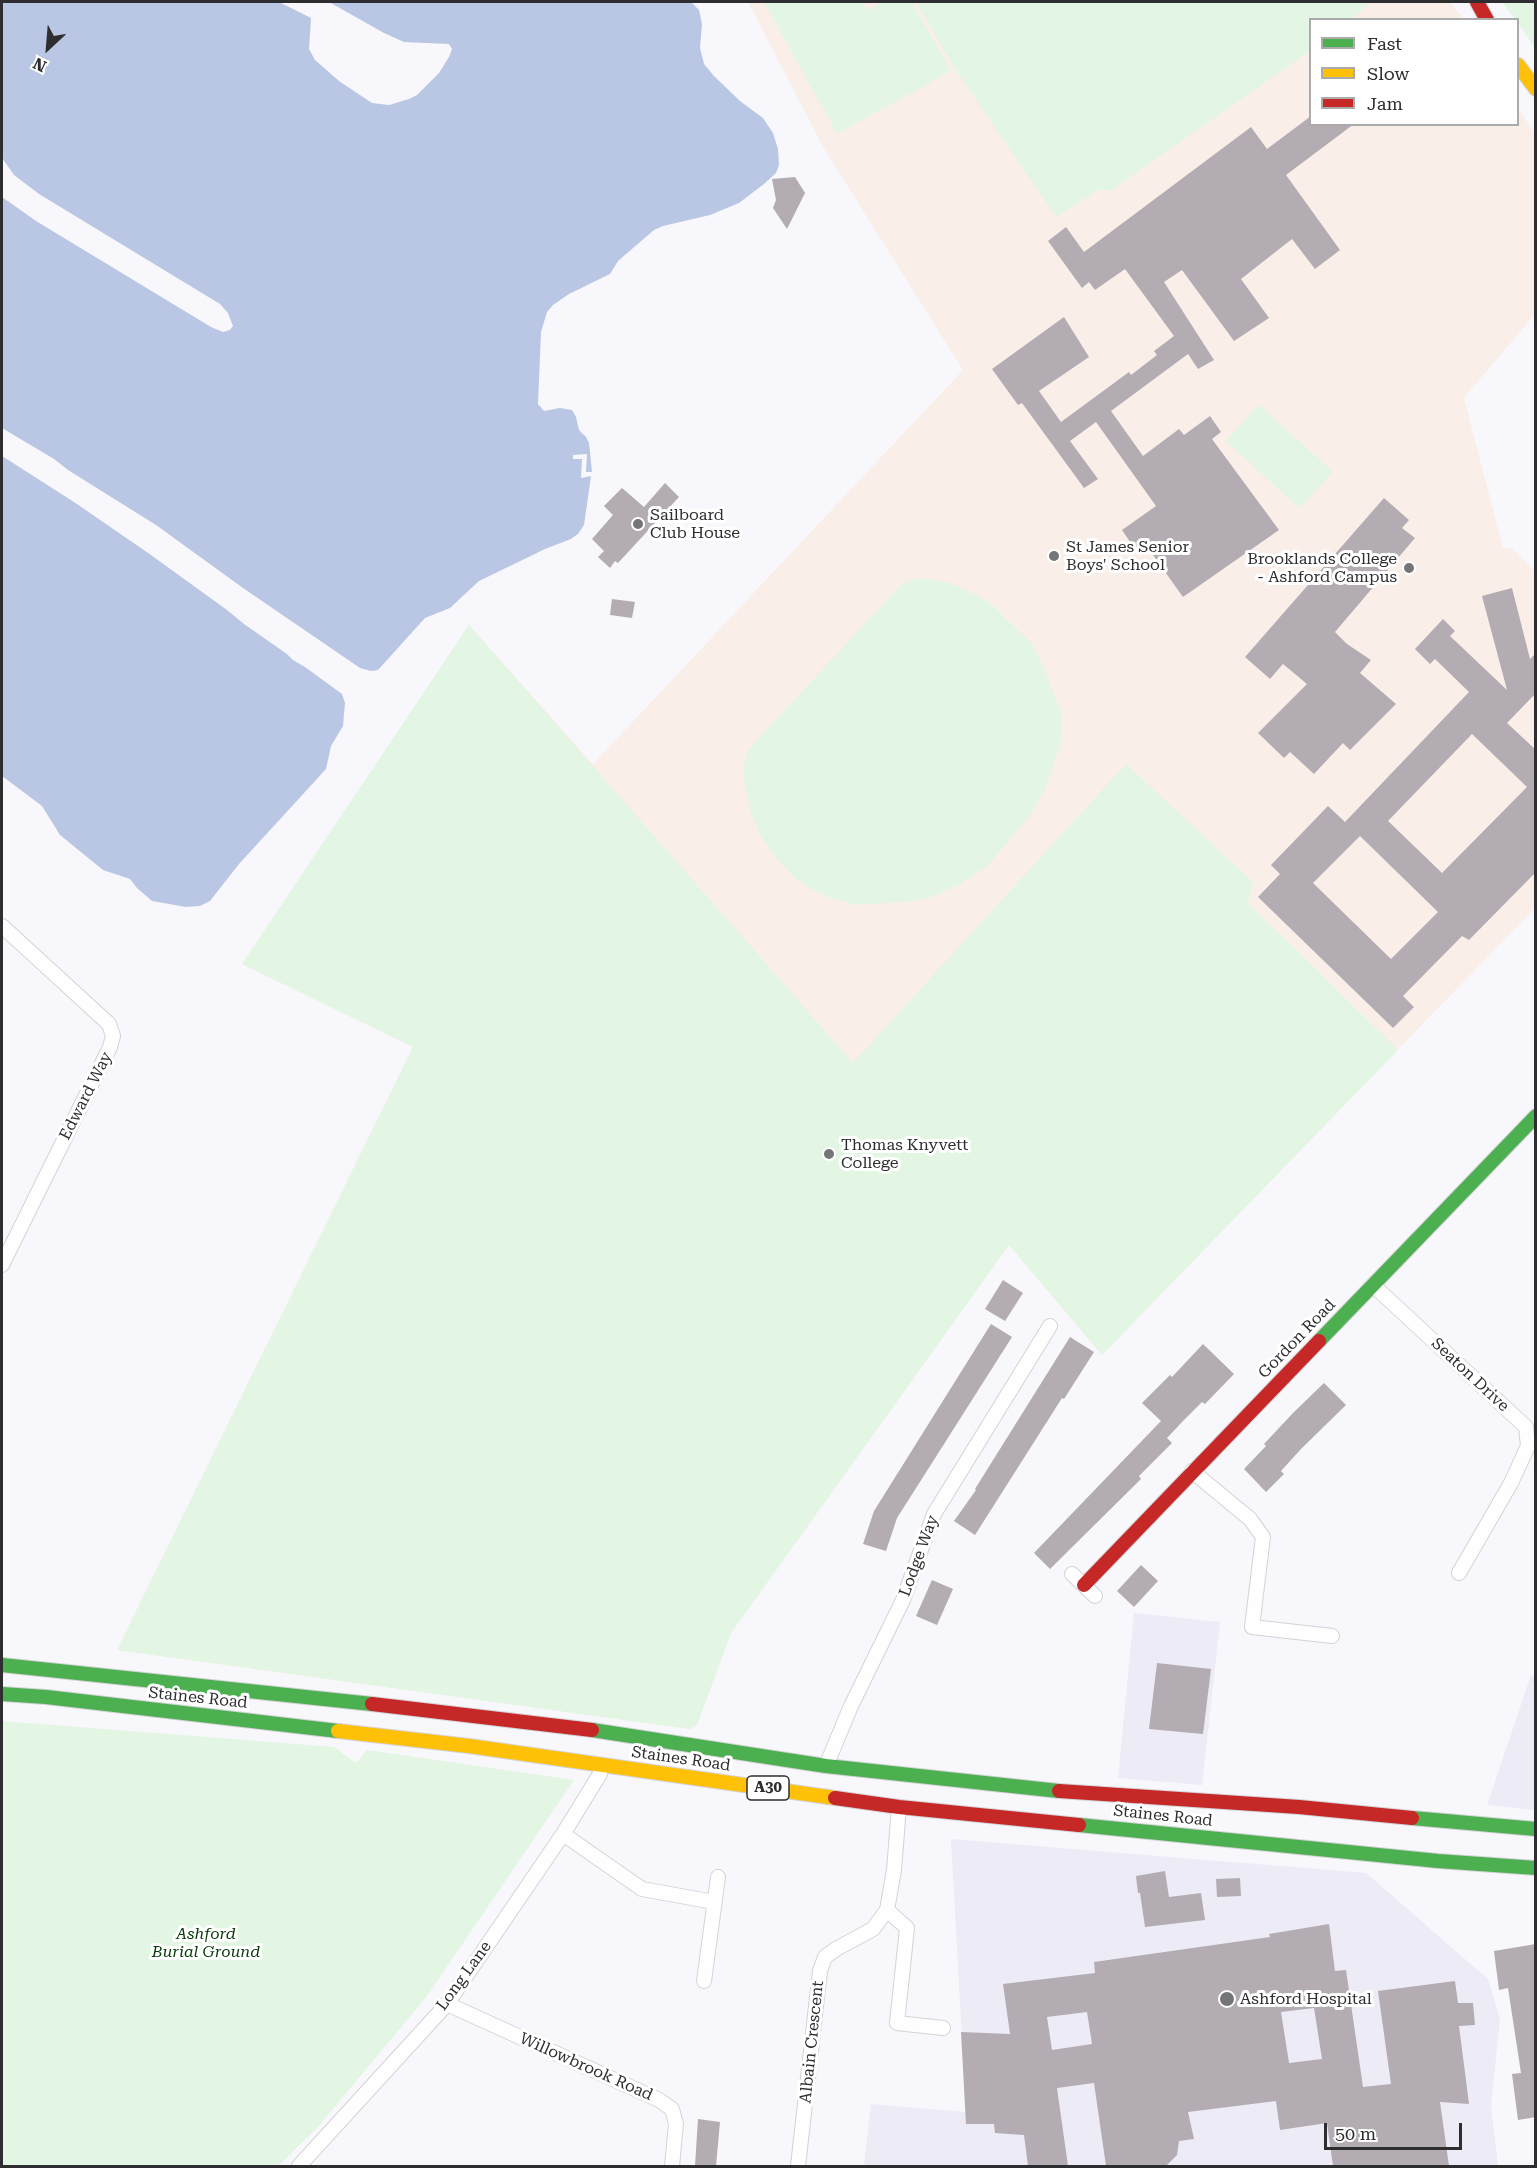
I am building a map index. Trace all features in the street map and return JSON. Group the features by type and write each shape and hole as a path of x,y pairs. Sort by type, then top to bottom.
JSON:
{"main road":[{"path":"1477,2 1486,18"},
{"path":"1519,66 1536,90"},
{"name":"Gordon Road","path":"1084,1585 1536,1116"},
{"name":"Staines Road","path":"2,1665 469,1714 657,1739 826,1766 1076,1792 1299,1807 1536,1829"},
{"name":"Staines Road","path":"2,1694 46,1697 469,1746 899,1807 1438,1861 1536,1868"}],"street":[{"name":"Edward Way","path":"2,926 109,1024 113,1036 110,1047 2,1265"},
{"name":"Seaton Drive","path":"1373,1285 1526,1427 1528,1446 1511,1483 1459,1573"},
{"name":"Lodge Way","path":"826,1766 851,1706 903,1600 934,1514 1050,1326"},
{"path":"1192,1471 1250,1519 1263,1537 1252,1627 1332,1636"},
{"path":"1072,1574 1095,1596"},
{"name":"Long Lane","path":"299,2166 447,2004 563,1834 600,1774 602,1765"},
{"path":"899,1807 894,1870 887,1910 906,1928 897,2023 943,2028"},
{"path":"563,1834 642,1889 714,1902"},
{"path":"704,1980 718,1877"},
{"name":"Albain Crescent","path":"798,2166 820,1971 825,1957 873,1929 887,1910"},
{"name":"Willowbrook Road","path":"447,2004 659,2100 672,2109 676,2124 672,2166"}],"shaded area":[{"path":"748,2 1450,2 1463,18 1309,18 1309,126 1519,126 1519,110 1535,133 1535,314 1464,398 1503,548 1512,548 1535,571 1535,908 1102,1355 1009,1245 731,1633 697,1725 690,1729 117,1650 413,1047 242,964 469,625 593,764 963,370 823,147"},
{"path":"1134,1613 1220,1622 1202,1785 1118,1778"},
{"path":"1531,1675 1536,1677 1535,1810 1487,1805"},
{"name":"Ashford Hospital","path":"951,1839 1366,1873 1488,1979 1500,2019 1491,2106 1498,2166 864,2166 871,2104 966,2112"}],"green space":[{"path":"764,2 862,2 867,10 881,2 912,2 951,71 837,134"},
{"path":"916,2 1371,2 1353,18 1309,18 1309,52 1110,191 1100,189 1056,217 957,72"},
{"path":"1502,2 1535,2 1535,48 1519,24 1519,18 1514,18"},
{"path":"1259,405 1333,472 1299,508 1226,441"},
{"path":"913,579 930,579 949,583 972,593 991,604 1032,644 1061,713 1060,745 1045,789 1029,817 986,867 960,884 935,896 914,901 857,905 833,899 813,890 795,878 776,858 760,834 750,810 743,775 744,763 748,752 757,740 901,585"},
{"name":"Thomas Knyvett College","path":"469,625 853,1063 1126,764 1253,882 1248,903 1398,1050 1102,1355 1009,1245 731,1633 697,1725 690,1729 117,1650 413,1047 242,964"},
{"name":"Ashford Burial Ground","path":"2,1721 334,1747 356,1763 367,1750 574,1780 427,1996 317,2128 278,2166 2,2166"}],"water":[{"path":"2,2 279,2 311,18 309,49 315,60 339,81 372,103 389,105 417,95 439,73 452,49 449,44 404,42 329,2 691,2 699,10 702,24 700,48 704,64 740,101 763,118 773,133 778,149 779,165 776,173 739,203 710,215 654,230 618,261 610,274 569,294 547,312 541,332 538,404 544,411 560,408 572,410 579,430 589,443 592,472 586,472 587,454 573,455 573,459 582,459 581,478 591,476 584,525 571,539 479,581 450,608 425,618 378,670 371,671 360,668 156,525 2,428 2,197 36,221 211,327 223,332 230,330 233,326 228,313 220,304 39,194 14,175 2,158"},
{"path":"2,456 151,555 342,694 345,703 343,726 331,746 326,769 239,864 210,901 200,906 186,907 152,901 130,879 103,870 60,835 42,806 2,776"}],"building":[{"path":"1309,118 1309,126 1351,126 1286,175 1340,250 1315,269 1292,239 1241,279 1269,318 1234,341 1182,270 1164,282 1214,360 1198,369 1188,354 1111,411 1143,456 1179,429 1184,435 1210,416 1221,432 1212,439 1279,530 1183,597 1148,548 1139,555 1122,530 1156,506 1096,422 1070,441 1098,479 1084,488 1022,403 1018,405 992,369 1064,317 1089,357 1039,391 1061,422 1129,372 1131,375 1157,355 1154,351 1174,336 1125,269 1095,290 1089,282 1082,288 1048,241 1066,227 1084,252 1251,127 1267,149"},
{"path":"795,177 805,193 787,229 773,208 776,200 772,179"},
{"name":"Sailboard Club House","path":"665,483 679,497 618,563 615,561 610,568 598,557 604,551 592,539 613,515 604,506 622,488 644,507"},
{"path":"1384,498 1409,520 1402,528 1415,538 1335,632 1347,644 1371,660 1360,673 1396,704 1350,750 1343,743 1314,774 1290,752 1284,758 1258,733 1307,684 1283,664 1270,679 1245,657"},
{"path":"1512,588 1530,659 1536,653 1536,693 1507,723 1536,750 1536,872 1469,940 1462,936 1403,996 1414,1007 1393,1028 1258,897 1280,874 1271,865 1328,806 1345,822 1469,692 1435,659 1430,664 1415,649 1443,619 1455,631 1450,636 1507,690 1482,596","holes":["1472,734 1527,787 1442,873 1388,821","1360,836 1438,912 1391,959 1313,883"]},
{"path":"612,599 635,602 632,618 610,615"},
{"path":"1003,1280 1023,1293 1005,1321 985,1309"},
{"path":"991,1324 1012,1337 897,1518 886,1551 863,1544 874,1511"},
{"path":"1070,1337 1094,1352 975,1535 954,1521 976,1490"},
{"path":"1203,1344 1234,1374 1205,1404 1202,1402 1183,1421 1167,1438 1172,1443 1139,1476 1141,1479 1050,1569 1034,1553 1161,1421 1142,1403 1170,1375 1172,1377"},
{"path":"1324,1383 1346,1405 1301,1449 1281,1471 1284,1474 1266,1492 1244,1469 1266,1446 1264,1444"},
{"path":"1141,1565 1158,1581 1134,1607 1117,1591"},
{"path":"932,1580 953,1589 937,1625 916,1616"},
{"path":"1157,1663 1211,1669 1203,1734 1149,1729"},
{"path":"1165,1871 1169,1897 1201,1893 1205,1920 1145,1927 1136,1876"},
{"path":"1240,1878 1241,1896 1217,1897 1216,1879"},
{"path":"1329,1924 1335,1971 1346,1970 1363,2087 1391,2084 1378,1991 1455,1981 1458,2003 1473,2003 1475,2025 1459,2026 1469,2104 1440,2102 1449,2166 1333,2166 1327,2123 1280,2130 1276,2101 1188,2112 1194,2139 1179,2141 1177,2155 1166,2166 1106,2166 1094,2083 1057,2088 1068,2166 1028,2166 1024,2135 995,2133 994,2124 966,2124 961,2032 1010,2034 1003,1984 1095,1973 1094,1962 1270,1937 1269,1934","holes":["1314,2008 1322,2059 1289,2063 1281,2012","1087,2012 1092,2044 1052,2050 1047,2017"]},
{"path":"1536,1944 1536,2117 1518,2120 1512,2074 1521,2073 1508,1988 1499,1990 1494,1951"},
{"path":"698,2119 720,2122 716,2166 695,2166"}],"traffic: fast":[{"path":"1319,1341 1536,1116"},
{"path":"2,1665 372,1704"},
{"path":"2,1694 46,1697 338,1731"},
{"path":"592,1730 826,1766 1059,1791"},
{"path":"1412,1818 1536,1829"},
{"path":"1079,1825 1438,1861 1536,1868"}],"traffic: slow":[{"path":"1519,66 1536,89"},
{"path":"338,1731 469,1746 835,1798"}],"traffic: jam":[{"path":"1477,2 1486,18"},
{"path":"1084,1585 1319,1341"},
{"path":"372,1704 592,1730"},
{"path":"1059,1791 1299,1807 1412,1818"},
{"path":"835,1798 899,1807 1079,1825"}],"place":[{"name":"Sailboard Club House","path":"638,524"},
{"name":"St James Senior Boys' School","path":"1054,556"},
{"name":"Brooklands College - Ashford Campus","path":"1409,568"},
{"name":"Thomas Knyvett College","path":"829,1154"},
{"name":"Ashford Hospital","path":"1227,1999"}]}
